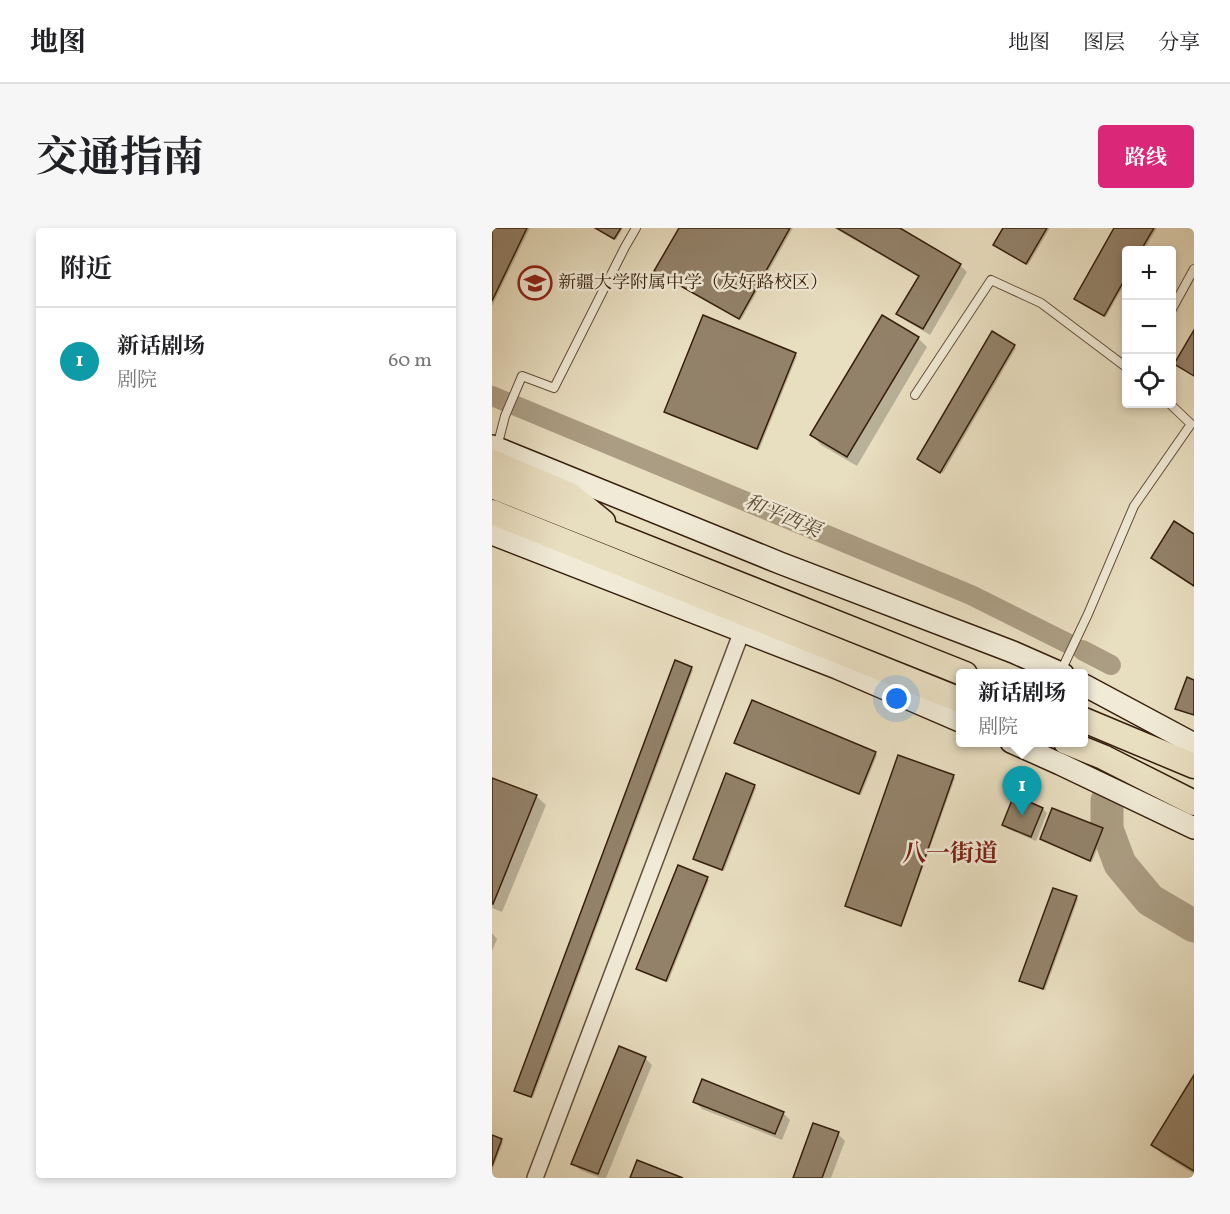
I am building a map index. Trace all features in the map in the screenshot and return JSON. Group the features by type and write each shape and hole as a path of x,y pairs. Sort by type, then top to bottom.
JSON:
{"highway":[{"path":"494,452 570,495 623,538"},
{"path":"492,486 956,670"},
{"path":"492,512 956,698"},
{"path":"492,526 527,526"},
{"path":"1088,722 1182,759 1194,766"},
{"path":"1078,747 1194,803"}],"main road":[{"path":"494,452 1053,669"},
{"path":"492,534 837,668 956,719"},
{"path":"1088,687 1194,744"},
{"path":"1173,733 1194,728"},
{"path":"1022,747 1194,828"}],"street":[{"path":"535,1178 742,631"}],"lane":[{"path":"494,452 505,416 522,376 554,388 636,228"},
{"path":"1176,302 1194,269"},
{"path":"915,395 991,280 1041,303 1122,364"},
{"path":"1064,669 1134,506 1191,424 1174,408"}],"building":[{"path":"492,228 527,228 492,301"},
{"path":"595,228 621,228 614,239"},
{"path":"679,228 790,228 739,319 654,271"},
{"path":"837,228 900,228 961,264 923,329 896,314 919,276"},
{"path":"1003,228 1047,228 1026,264 993,245"},
{"path":"1114,228 1154,228 1143,246 1122,246 1122,284 1104,316 1074,299"},
{"path":"703,315 796,353 757,449 664,412"},
{"path":"882,315 919,337 847,457 810,435"},
{"path":"1194,330 1194,376 1176,365 1176,361"},
{"path":"992,331 1015,345 940,473 917,459"},
{"path":"1174,521 1194,534 1194,586 1151,558"},
{"path":"675,660 692,667 531,1097 514,1091"},
{"path":"1187,677 1194,680 1194,715 1175,709"},
{"path":"752,700 876,752 859,794 734,743"},
{"path":"898,755 954,775 901,926 845,906"},
{"path":"726,773 755,785 722,870 693,859"},
{"path":"492,778 537,795 493,904 492,904"},
{"path":"1014,795 1043,808 1031,837 1002,825"},
{"path":"1052,808 1103,828 1090,861 1040,839"},
{"path":"678,865 708,877 666,981 636,969"},
{"path":"1053,888 1077,896 1043,989 1019,981"},
{"path":"619,1046 646,1057 598,1174 571,1164"},
{"path":"1194,1075 1194,1171 1151,1145"},
{"path":"702,1079 784,1112 775,1134 693,1102"},
{"path":"813,1123 839,1132 822,1178 793,1178"},
{"path":"492,1135 502,1139 492,1166"},
{"path":"637,1160 683,1178 630,1178"}],"waterway":[{"name":"和平西渠","path":"492,396 971,595 1069,644"},
{"name":"和平西渠","path":"1082,650 1111,665"},
{"name":"和平西渠","path":"1107,801 1107,829 1120,864 1150,900 1194,926"}],"place":[{"name":"新疆大学附属中学（友好路校区）","path":"535,283"},
{"name":"新话剧场","path":"1022,816"}],"district":[{"name":"八一街道","path":"950,855"}]}
